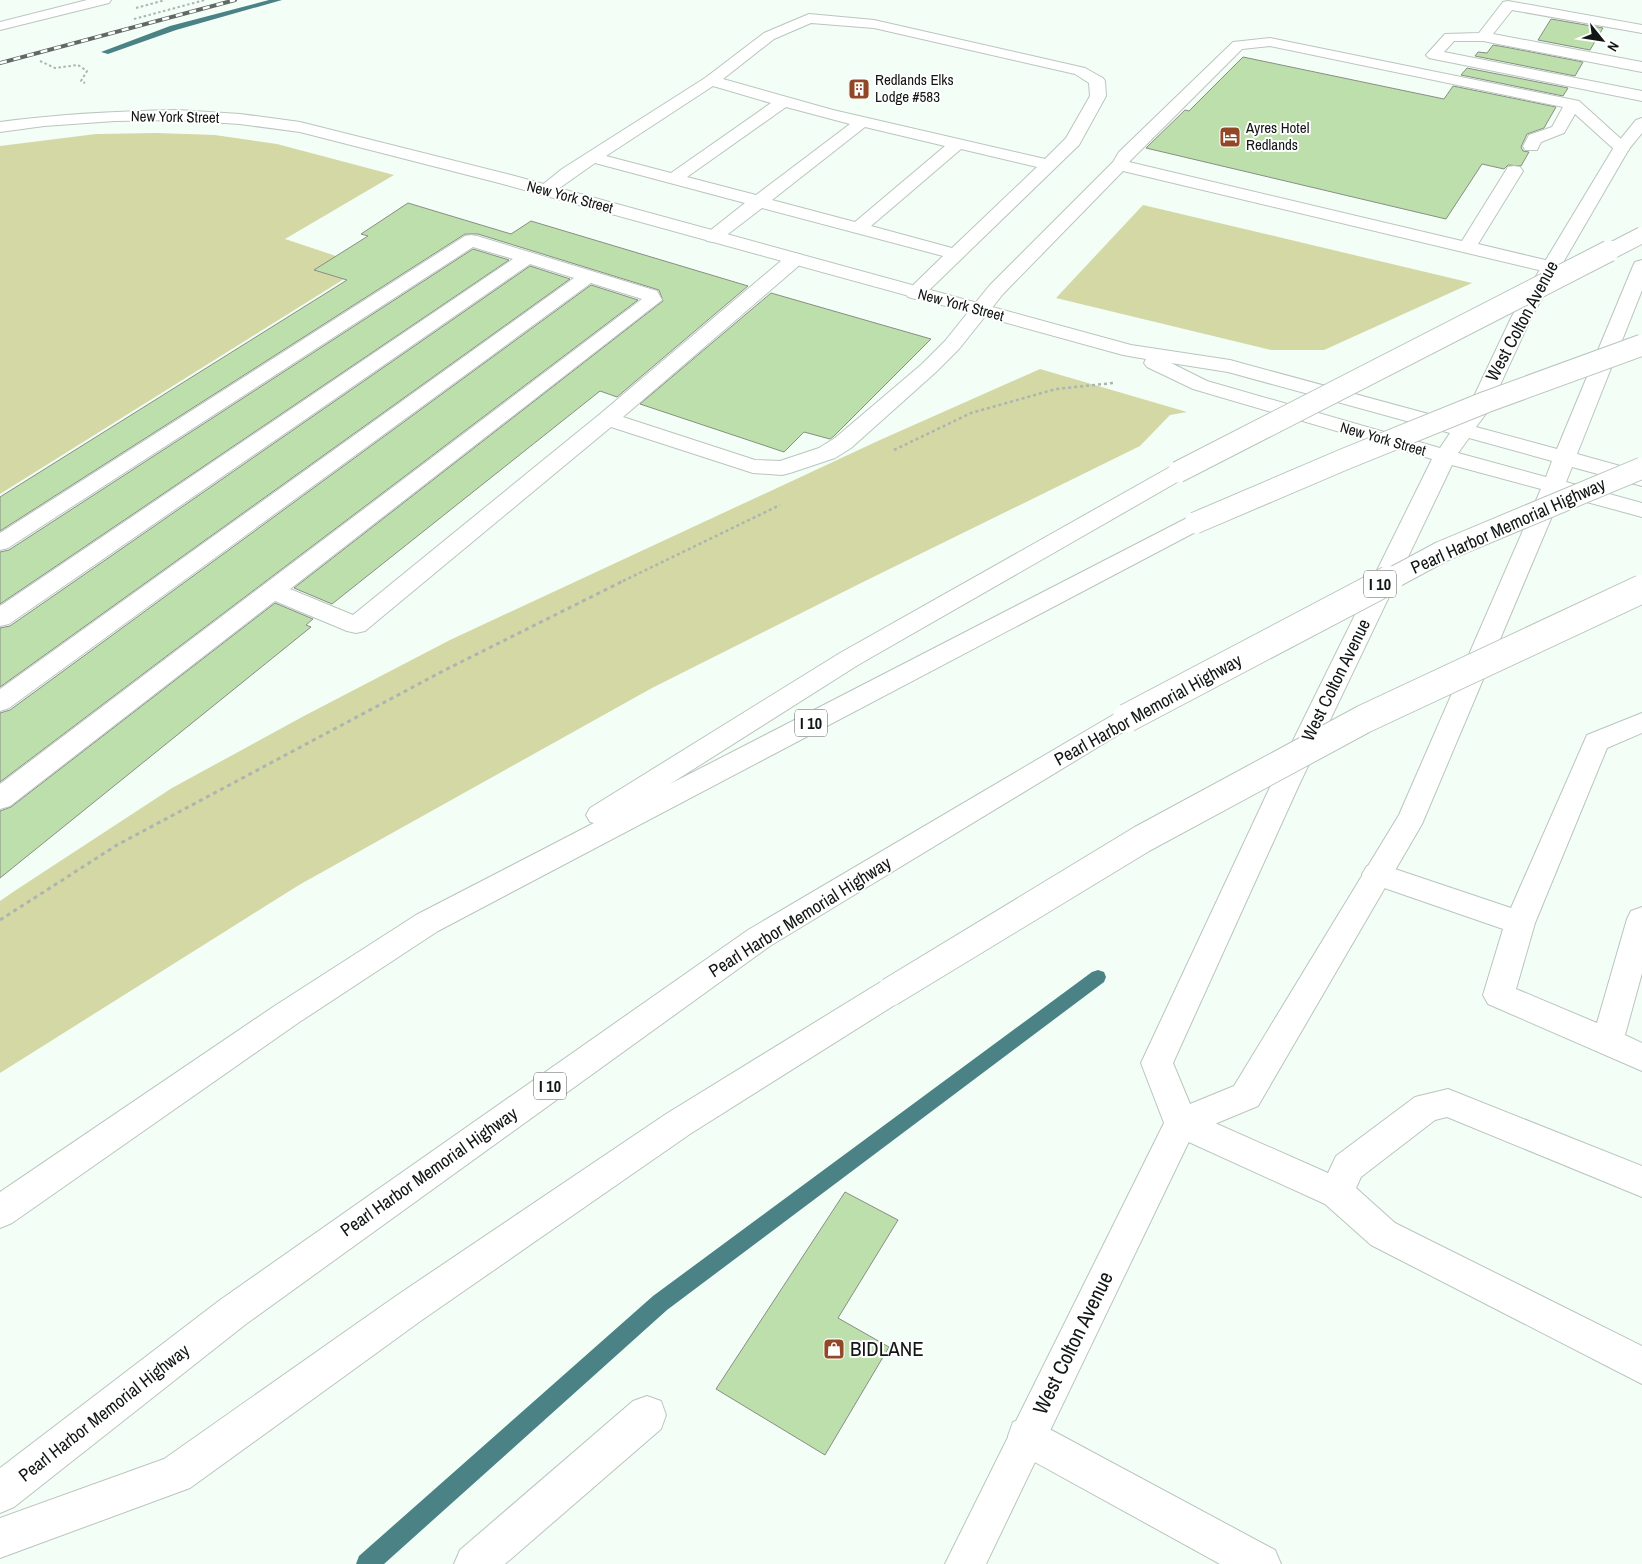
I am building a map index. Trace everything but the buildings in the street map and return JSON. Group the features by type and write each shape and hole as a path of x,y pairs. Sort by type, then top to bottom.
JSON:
{"main road":[{"path":"0,26 104,0"},
{"path":"1483,36 1508,5 1642,29"},
{"path":"545,190 592,157 711,81 769,36 808,18 874,24 1080,71 1097,81 1098,96 1073,141 916,293"},
{"path":"1642,67 1483,36 1450,37 1434,55 1642,96"},
{"path":"608,419 754,466 782,468 827,453 844,443 952,345 996,290 1119,165 1125,156 1238,45 1270,42 1572,104 1597,104"},
{"path":"711,81 862,122 1049,165"},
{"path":"674,179 783,102"},
{"path":"1531,146 1535,139 1558,130 1572,104"},
{"path":"1572,104 1622,148"},
{"name":"New York Street","path":"0,127 44,121 115,116 178,115 240,119 300,127 545,190 1130,351 1230,366 1642,479"},
{"name":"West Colton Avenue","path":"965,1564 1181,1123 1158,1063 1285,785 1445,456 1477,411 1522,316 1639,116"},
{"path":"713,237 862,122"},
{"path":"858,228 957,144"},
{"path":"592,157 956,254"},
{"path":"1119,165 1551,267"},
{"path":"1467,248 1514,172"},
{"path":"427,924 849,659 1178,472 1429,342 1642,236"},
{"path":"0,543 471,240 650,295 652,300 0,799"},
{"path":"0,618 528,258"},
{"path":"271,590 356,625 608,419 795,259"},
{"path":"1181,1123 1246,1096 1412,817 1553,487 1642,266"},
{"path":"0,702 589,276"},
{"name":"I 10","path":"0,1212 287,1014 427,924 1195,523 1345,458 1486,402 1642,345"},
{"name":"New York Street","path":"1130,351 1200,385 1553,487 1642,510"},
{"name":"Pearl Harbor Memorial Highway","path":"0,1493 232,1312 759,938 1127,718 1441,552 1642,468"},
{"path":"0,1538 176,1474 409,1308 670,1130 890,992 1142,839 1364,719 1642,589"},
{"path":"1642,722 1596,742 1520,922 1498,995 1642,1057"},
{"path":"1377,874 1520,922"},
{"path":"1607,1042 1642,919"},
{"path":"1336,1193 1348,1166 1427,1107 1448,1103 1642,1182"},
{"path":"1181,1123 1336,1193 1383,1234 1642,1366"},
{"path":"474,1564 647,1415"},
{"path":"1027,1436 1261,1564"}],"path":[{"path":"40,61 55,68 78,65 86,71 81,81 87,84"},
{"path":"890,452 971,414 1056,389 1119,382"},
{"path":"0,920 117,844 443,671 668,558 784,503"}],"green space":[{"path":"157,133 215,135 277,144 394,175 285,239 336,256 315,270 344,279 0,494 0,146 96,134"},
{"path":"1143,205 1472,283 1324,350 1271,350 1056,298"},
{"path":"1040,369 1187,412 1170,415 1140,446 652,688 299,885 0,1073 0,901 16,890 172,788 304,716 450,640 880,440"}],"waterway":[{"path":"105,52 173,28 278,0"},
{"path":"367,1564 660,1303 1098,977"}],"railway":[{"path":"0,63 235,0"}],"place":[{"name":"Redlands Elks Lodge #583","path":"859,89"},
{"name":"Ayres Hotel Redlands","path":"1230,137"},
{"name":"BIDLANE","path":"834,1349"}]}
